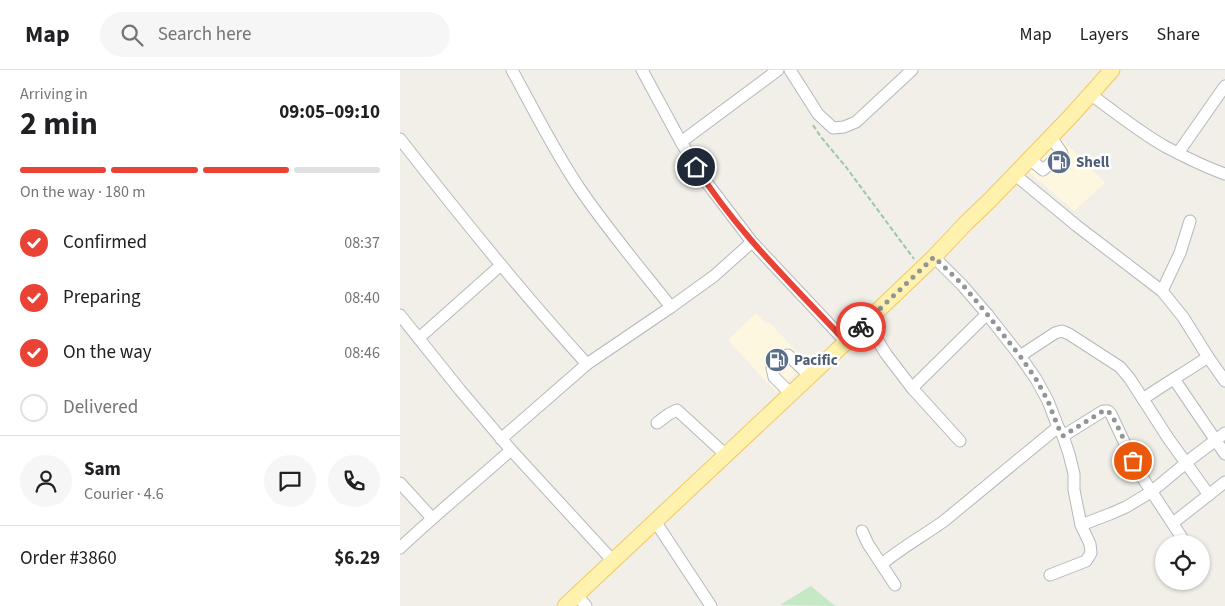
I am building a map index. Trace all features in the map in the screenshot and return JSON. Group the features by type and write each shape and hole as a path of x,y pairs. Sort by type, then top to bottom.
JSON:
{"main road":[{"path":"565,606 582,601 613,561 934,257 1051,137 1112,70"}],"street":[{"path":"512,70 554,148 580,189 671,307"},
{"path":"642,70 681,142 704,179 752,242 846,342"},
{"path":"681,142 778,70"},
{"path":"790,70 818,114 833,128 844,127 856,122 912,70"},
{"path":"1178,153 1225,86"},
{"path":"1090,94 1165,146 1204,166 1225,174"},
{"path":"400,139 542,315 587,364"},
{"path":"1014,174 1077,226 1162,291 1183,317 1225,382"},
{"path":"1162,291 1180,252 1190,221"},
{"path":"501,439 587,364 714,276 752,242"},
{"path":"934,257 962,284 1020,356 1036,379 1061,431 1074,474 1074,490 1081,525 1090,544 1091,553 1086,561 1050,575"},
{"path":"419,338 501,265"},
{"path":"912,388 987,314"},
{"path":"400,315 501,439 613,561"},
{"path":"866,322 886,354 912,388 960,441"},
{"path":"1020,356 1055,333 1062,331 1070,334 1120,367 1209,495"},
{"path":"791,394 774,377 772,368 780,360 788,355 792,357 810,376"},
{"path":"1143,399 1208,357"},
{"path":"1174,378 1225,454"},
{"path":"657,423 677,410 726,455"},
{"path":"882,564 895,553 944,521 1061,431 1103,411 1108,411 1111,414 1133,461 1180,535"},
{"path":"1081,525 1126,507 1151,492 1225,433"},
{"path":"400,548 511,450"},
{"path":"1173,524 1225,482"},
{"path":"400,483 432,518"},
{"path":"655,521 711,606"},
{"path":"862,531 868,544 895,585"}],"path":[{"path":"818,114 812,123 821,137 922,268"}],"shaded area":[{"path":"1061,138 1105,183 1074,211 1029,172"},
{"path":"756,313 766,324 769,322 807,363 776,392 728,340"}],"green space":[{"path":"811,586 835,606 779,605 780,605"}],"way so far":[{"path":"861,327 934,257 962,284 1020,356 1048,401 1063,436 1103,411 1108,411 1133,461"}],"place":[{"name":"Shell","path":"1059,162"},
{"name":"Pacific","path":"777,360"}],"route":[{"path":"696,167 752,242 846,342 861,327"}]}
